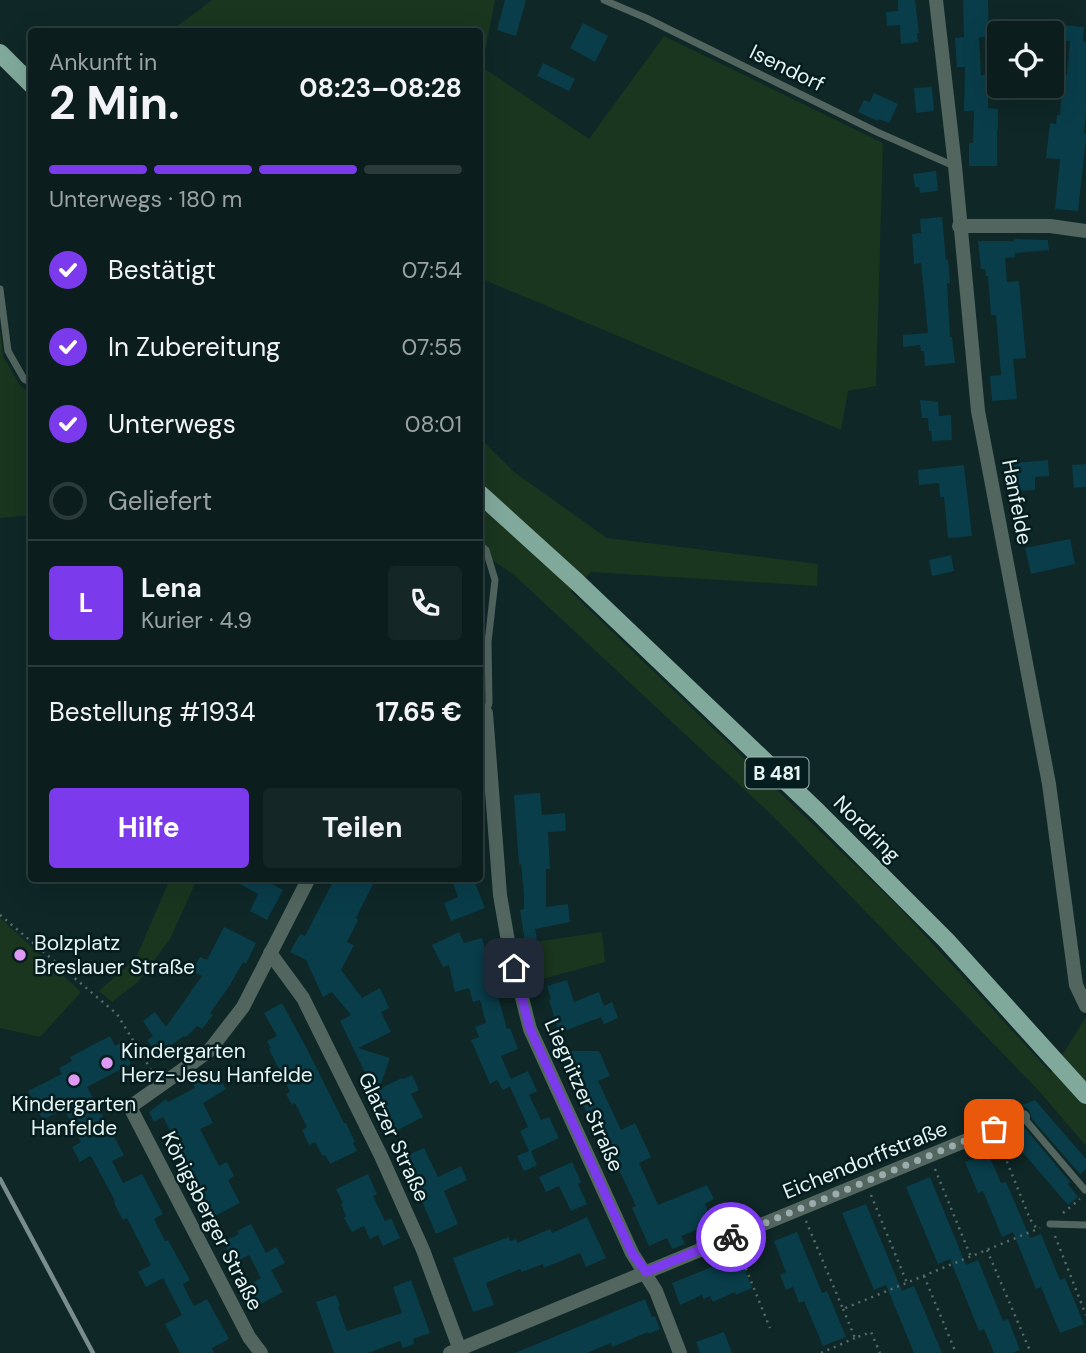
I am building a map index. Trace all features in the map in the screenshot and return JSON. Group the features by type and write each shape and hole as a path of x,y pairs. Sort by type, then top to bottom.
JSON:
{"main road":[{"path":"0,53 28,81"},
{"name":"Nordring","path":"483,497 577,582 828,822 946,940 1086,1095"}],"street":[{"name":"Hanfelde","path":"936,0 978,411 1049,784 1076,985 1086,1006"},
{"path":"959,226 1050,226 1086,231"},
{"name":"Liegnitzer Straße","path":"483,713 500,895 509,947 530,1029 632,1253 656,1291 680,1353"},
{"path":"162,1084 209,1051 243,1007 307,882"},
{"name":"Glatzer Straße","path":"270,953 303,998 381,1156 423,1250 455,1351"},
{"name":"Königsberger Straße","path":"162,1084 130,1107 249,1337 261,1353"},
{"name":"Eichendorffstraße","path":"455,1351 1023,1117"}],"lane":[{"name":"Isendorf","path":"604,0 877,132 955,166"},
{"path":"0,289 8,351 24,379 28,381"},
{"path":"483,548 495,580 488,642 489,703 483,713"},
{"path":"1023,1117 1085,1190"},
{"path":"1050,1224 1086,1226"}],"path":[{"path":"0,915 117,1014 162,1084"},
{"path":"994,1129 1030,1219 1037,1229"},
{"path":"930,1156 971,1256"},
{"path":"866,1182 907,1283"},
{"path":"843,1309 1050,1224 1079,1201 1085,1190"},
{"path":"801,1209 855,1338"},
{"path":"1050,1224 1086,1315"},
{"path":"733,1236 770,1328"},
{"path":"987,1250 1031,1353"},
{"path":"923,1276 956,1353"},
{"path":"821,1353 871,1332 880,1353"}],"green space":[{"path":"212,0 495,0 483,62 483,28 175,28"},
{"path":"664,36 883,143 876,386 848,391 841,430 483,279 483,68 589,139"},
{"path":"0,329 3,356 21,387 28,391 28,515 0,518"},
{"path":"483,441 514,472 607,538 818,564 817,586 591,572 571,592 898,906 1051,1073 1086,1017 1086,1146 1040,1092 775,818 513,574 483,554"},
{"path":"169,882 196,882 170,939 138,982 112,1002 99,991 136,958"},
{"name":"Bolzplatz Breslauer Straße","path":"0,918 81,992 40,1037 0,1028"},
{"path":"602,932 605,962 524,984 515,945"}],"building":[{"path":"505,0 526,0 516,36 497,30"},
{"path":"898,0 915,0 918,42 901,44 900,25 887,26 886,12 898,11"},
{"path":"963,0 988,0 987,37 979,37 981,75 987,75 988,108 998,109 997,166 969,166 974,111 964,111 965,67 957,67 955,38 964,37"},
{"path":"583,23 608,36 595,62 570,48"},
{"path":"1064,25 1084,27 1086,140 1078,211 1055,209 1060,159 1046,158 1050,123 1056,124 1057,115 1060,115 1061,98 1064,98 1064,75 1067,75 1070,41 1064,40"},
{"path":"543,63 575,79 569,91 537,76"},
{"path":"932,87 934,111 916,113 914,88"},
{"path":"874,93 898,104 889,123 858,112 864,100 870,102"},
{"path":"936,171 938,191 920,193 919,187 915,187 913,174"},
{"path":"942,217 950,283 947,283 950,337 955,363 925,366 924,351 921,351 920,345 903,347 903,335 928,333 921,263 914,264 912,234 921,233 920,219"},
{"path":"1048,240 1049,250 1015,253 1015,257 1005,258 1007,282 1019,281 1026,358 1013,359 1017,399 992,401 990,376 1001,375 996,315 991,315 988,276 985,269 981,269 978,241"},
{"path":"920,400 938,402 939,416 951,415 952,440 932,441 928,418 922,418"},
{"path":"1048,460 1049,476 1035,477 1035,490 1015,491 1015,484 1008,484 1007,464"},
{"path":"1086,464 1086,487 1074,488 1072,465"},
{"path":"964,465 972,536 948,538 944,497 940,497 939,483 919,485 918,470"},
{"path":"1070,539 1075,564 1031,574 1025,548"},
{"path":"951,555 954,571 932,576 929,560"},
{"path":"540,793 542,815 565,813 566,831 548,832 550,869 546,869 546,907 568,904 570,922 535,929 537,939 525,942 520,910 524,909 524,895 514,795"},
{"path":"236,882 268,882 283,890 267,920 250,911 258,894"},
{"path":"333,882 374,882 347,942 354,945 341,970 362,998 380,988 389,1008 381,1012 391,1032 358,1048 390,1058 379,1089 412,1075 419,1090 411,1094 423,1117 394,1132 340,1021 351,1015 332,992 323,997 306,960 290,952 300,934 305,936"},
{"path":"452,882 475,882 485,908 451,921 444,903 458,897"},
{"path":"224,927 256,943 246,964 243,962 202,1029 197,1026 186,1037 157,1055 147,1040 153,1036 143,1021 155,1012 166,1027 202,976 192,971 200,957 207,960"},
{"path":"459,932 464,943 482,938 507,1029 510,1028 518,1049 501,1056 511,1079 528,1071 537,1091 529,1095 541,1120 549,1117 559,1138 531,1151 537,1165 524,1171 517,1156 529,1151 520,1131 528,1127 510,1087 503,1090 497,1080 490,1084 471,1040 479,1037 475,1027 486,1023 480,1000 473,1002 469,988 455,992 449,965 443,967 432,945"},
{"path":"567,980 574,1002 599,992 604,1006 612,1002 618,1018 604,1024 601,1017 559,1033 547,986"},
{"path":"282,1003 355,1142 353,1143 357,1151 330,1164 315,1142 309,1145 302,1130 307,1127 295,1103 292,1105 286,1094 290,1092 269,1049 271,1048 267,1041 277,1036 264,1013"},
{"path":"110,1036 115,1046 120,1043 131,1064 87,1087 124,1155 112,1161 123,1183 142,1174 163,1214 154,1219 190,1280 183,1284 188,1295 194,1306 207,1299 229,1339 212,1348 214,1353 180,1353 165,1324 182,1315 163,1278 146,1287 138,1272 151,1265 127,1218 123,1220 92,1158 90,1156 80,1162 72,1147 81,1142 64,1109 43,1120 28,1091 62,1074 59,1068 72,1061 70,1057"},
{"path":"571,1051 599,1051 610,1076 598,1081 621,1130 635,1123 651,1157 639,1163 658,1205 707,1185 714,1199 705,1204 713,1223 681,1236 685,1244 672,1249 667,1238 649,1246 632,1208 636,1206 599,1127 595,1128 586,1111 562,1055"},
{"path":"215,1070 226,1089 203,1103 213,1123 200,1129 219,1166 227,1162 234,1176 228,1180 240,1203 211,1218 172,1144 176,1142 163,1117 154,1122 149,1112 166,1099 168,1102 195,1088 192,1082"},
{"path":"1035,1100 1086,1159 1086,1169 1080,1174 1032,1119 1029,1110 1022,1105"},
{"path":"1024,1127 1070,1182 1068,1184 1078,1197 1068,1205 1018,1147 1015,1150 1006,1140"},
{"path":"424,1148 438,1177 461,1166 467,1180 444,1191 458,1224 436,1234 419,1194 422,1193 414,1177 416,1176 406,1156"},
{"path":"988,1153 1001,1183 1006,1182 1030,1238 1041,1234 1060,1280 1065,1278 1084,1324 1060,1333 1041,1287 1036,1289 1013,1232 1002,1237 983,1191 978,1193 965,1162"},
{"path":"572,1162 587,1204 571,1211 559,1186 546,1192 539,1177"},
{"path":"368,1174 377,1194 373,1196 385,1221 391,1218 400,1238 383,1246 378,1235 370,1239 364,1226 352,1232 344,1218 346,1216 341,1204 343,1203 336,1189"},
{"path":"930,1177 966,1265 978,1260 1003,1321 1008,1319 1020,1350 1013,1353 994,1353 984,1329 979,1331 950,1259 938,1264 906,1187"},
{"path":"866,1204 902,1291 914,1286 942,1353 914,1353 886,1285 874,1290 842,1213"},
{"path":"587,1217 606,1258 586,1267 580,1253 544,1268 543,1264 522,1272 520,1269 486,1283 494,1305 473,1312 453,1258 509,1237 510,1241 516,1239 517,1243 550,1229 552,1233"},
{"path":"251,1224 266,1253 276,1247 285,1263 271,1270 283,1292 259,1305 248,1285 261,1278 249,1255 234,1263 223,1242"},
{"path":"797,1232 822,1293 827,1291 846,1337 823,1346 804,1301 799,1303 793,1287 786,1290 780,1275 786,1272 774,1241"},
{"path":"739,1256 752,1288 713,1302 710,1296 703,1299 702,1295 680,1305 672,1283"},
{"path":"411,1280 430,1333 413,1339 414,1344 403,1348 400,1341 368,1353 334,1353 316,1302 336,1295 347,1331 402,1313 393,1287"},
{"path":"645,1299 660,1329 649,1334 648,1332 612,1347 611,1343 587,1353 515,1353"},
{"path":"724,1332 732,1353 700,1353 696,1342"}],"railway":[{"path":"0,1179 93,1353"}],"way so far":[{"path":"731,1237 994,1129"}],"place":[{"name":"Bolzplatz Breslauer Straße","path":"20,955"},
{"name":"Kindergarten Herz-Jesu Hanfelde","path":"107,1063"},
{"name":"Kindergarten Hanfelde","path":"74,1080"}],"route":[{"path":"514,968 530,1029 632,1253 646,1272 731,1237"}]}
